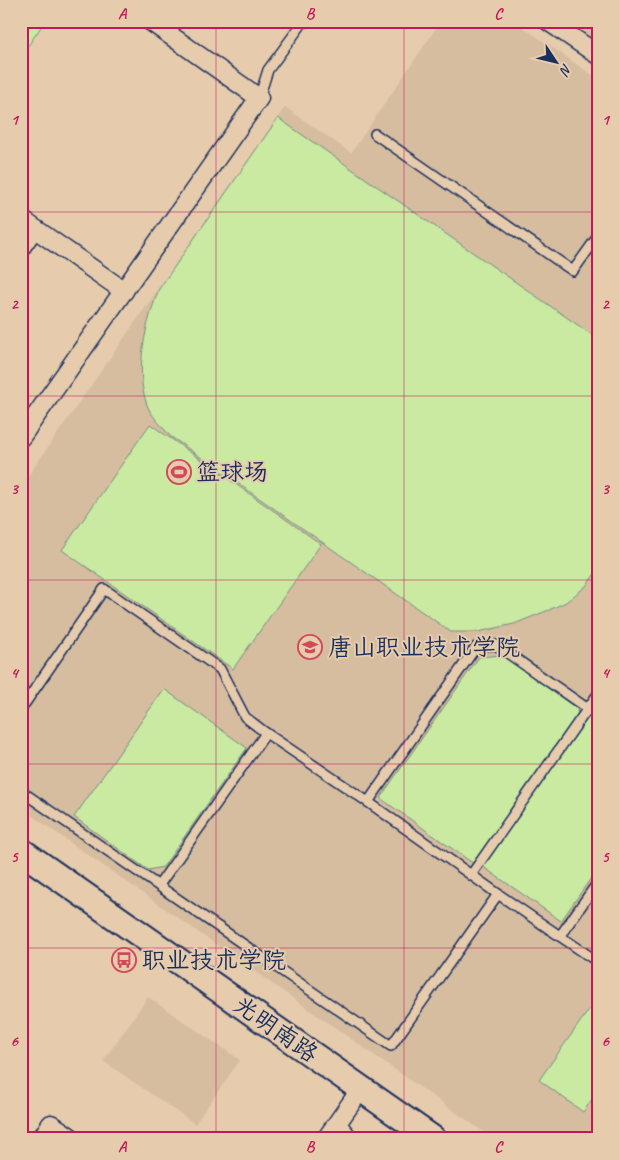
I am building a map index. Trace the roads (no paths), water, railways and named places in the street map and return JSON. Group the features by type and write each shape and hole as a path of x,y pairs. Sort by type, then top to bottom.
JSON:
{"main road":[{"name":"光明南路","path":"24,861 433,1139"}],"street":[{"path":"21,436 259,98 174,28 150,21"},
{"path":"548,21 570,27 598,56"},
{"path":"21,219 124,291"},
{"path":"326,1139 361,1089"},
{"path":"41,1139 51,1124 73,1139"}],"lane":[{"path":"259,98 268,70 304,21"},
{"path":"375,134 573,272 598,236"},
{"path":"21,254 38,231"},
{"path":"21,710 104,589 220,669 245,717 266,733 598,962"},
{"path":"368,802 476,647 496,645 598,716"},
{"path":"471,875 598,694"},
{"path":"159,885 266,733"},
{"path":"21,792 391,1046 498,894"},
{"path":"560,936 598,882"},
{"path":"339,1120 354,1139"}],"place":[{"name":"篮球场","path":"179,472"},
{"name":"唐山职业技术学院","path":"310,647"},
{"name":"职业技术学院","path":"124,960"}]}
